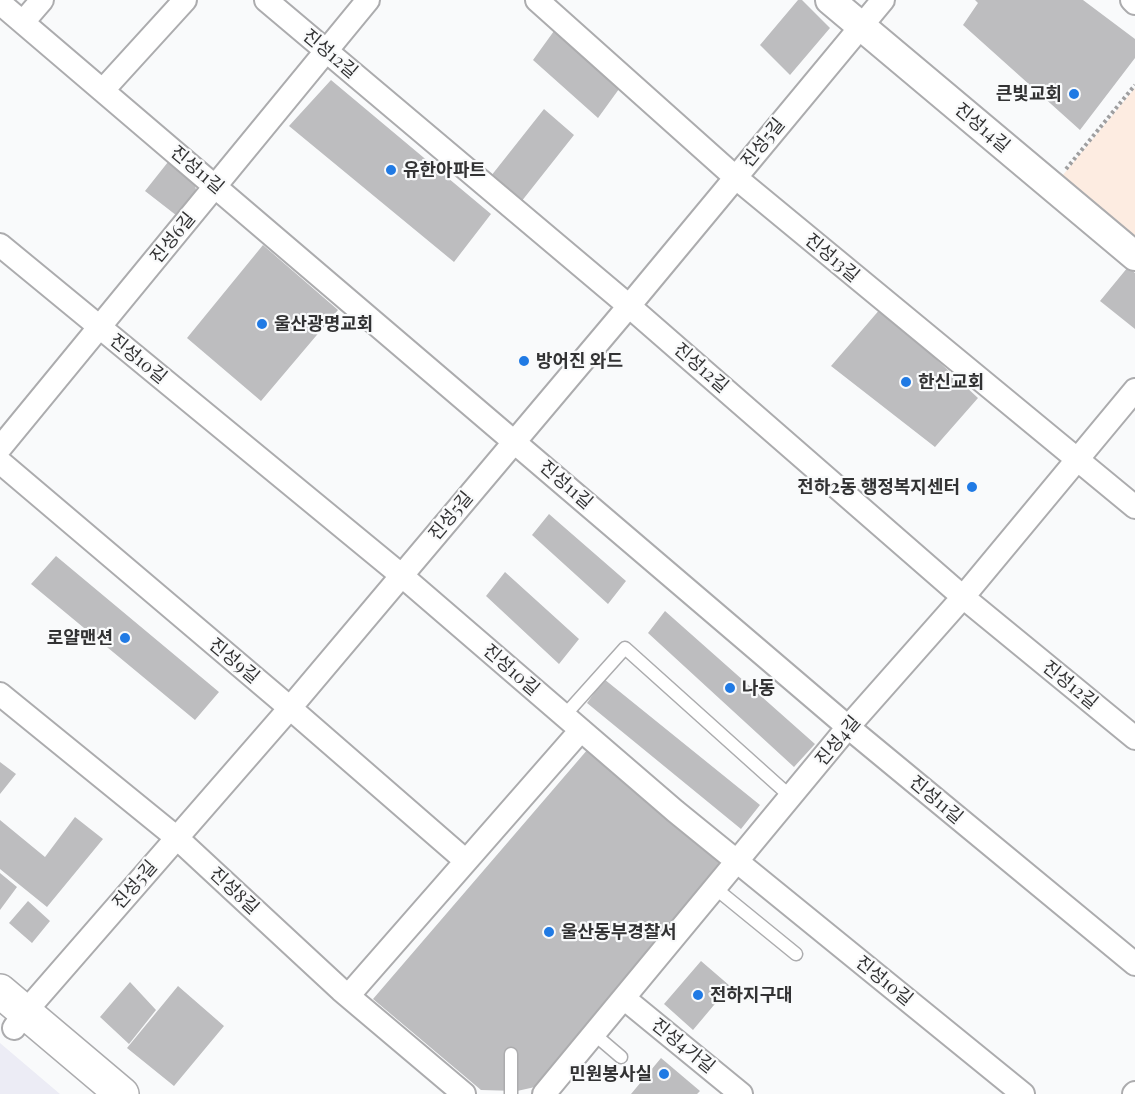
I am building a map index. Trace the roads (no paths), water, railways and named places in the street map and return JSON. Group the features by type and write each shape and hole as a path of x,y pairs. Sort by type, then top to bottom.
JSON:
{"main road":[{"path":"0,991 13,1018 92,1094"},
{"path":"13,1018 122,1094"}],"street":[{"path":"23,22 42,0"},
{"path":"104,90 185,0"},
{"name":"진성12길","path":"266,0 629,306 963,597 1135,738"},
{"name":"진성6길","path":"0,448 368,0"},
{"name":"진성13길","path":"537,0 735,177 1135,507"},
{"name":"진성14길","path":"830,0 1135,256"},
{"name":"진성5길","path":"13,1018 177,838 290,708 629,306 882,0"},
{"name":"진성11길","path":"0,3 848,727 1135,964"},
{"name":"진성10길","path":"0,245 401,575 675,812 1023,1094"},
{"name":"진성4길","path":"544,1094 848,727 963,597 1135,390"},
{"name":"진성9길","path":"0,462 466,861"},
{"name":"진성8길","path":"0,694 177,838 348,996 464,1094"},
{"path":"348,996 466,861 572,723"},
{"name":"진성4가길","path":"625,999 741,1094"}],"lane":[{"path":"572,723 625,648 791,797"},
{"path":"715,888 796,954"},
{"path":"594,1034 621,1057"},
{"path":"511,1054 511,1094"}],"place":[{"name":"큰빛교회","path":"1074,94"},
{"name":"유한아파트","path":"391,170"},
{"name":"울산광명교회","path":"262,324"},
{"name":"방어진 와드","path":"524,361"},
{"name":"한신교회","path":"906,382"},
{"name":"전하2동 행정복지센터","path":"972,487"},
{"name":"로얄맨션","path":"125,638"},
{"name":"나동","path":"730,688"},
{"name":"울산동부경찰서","path":"549,932"},
{"name":"전하지구대","path":"698,995"},
{"name":"민원봉사실","path":"664,1074"}]}
